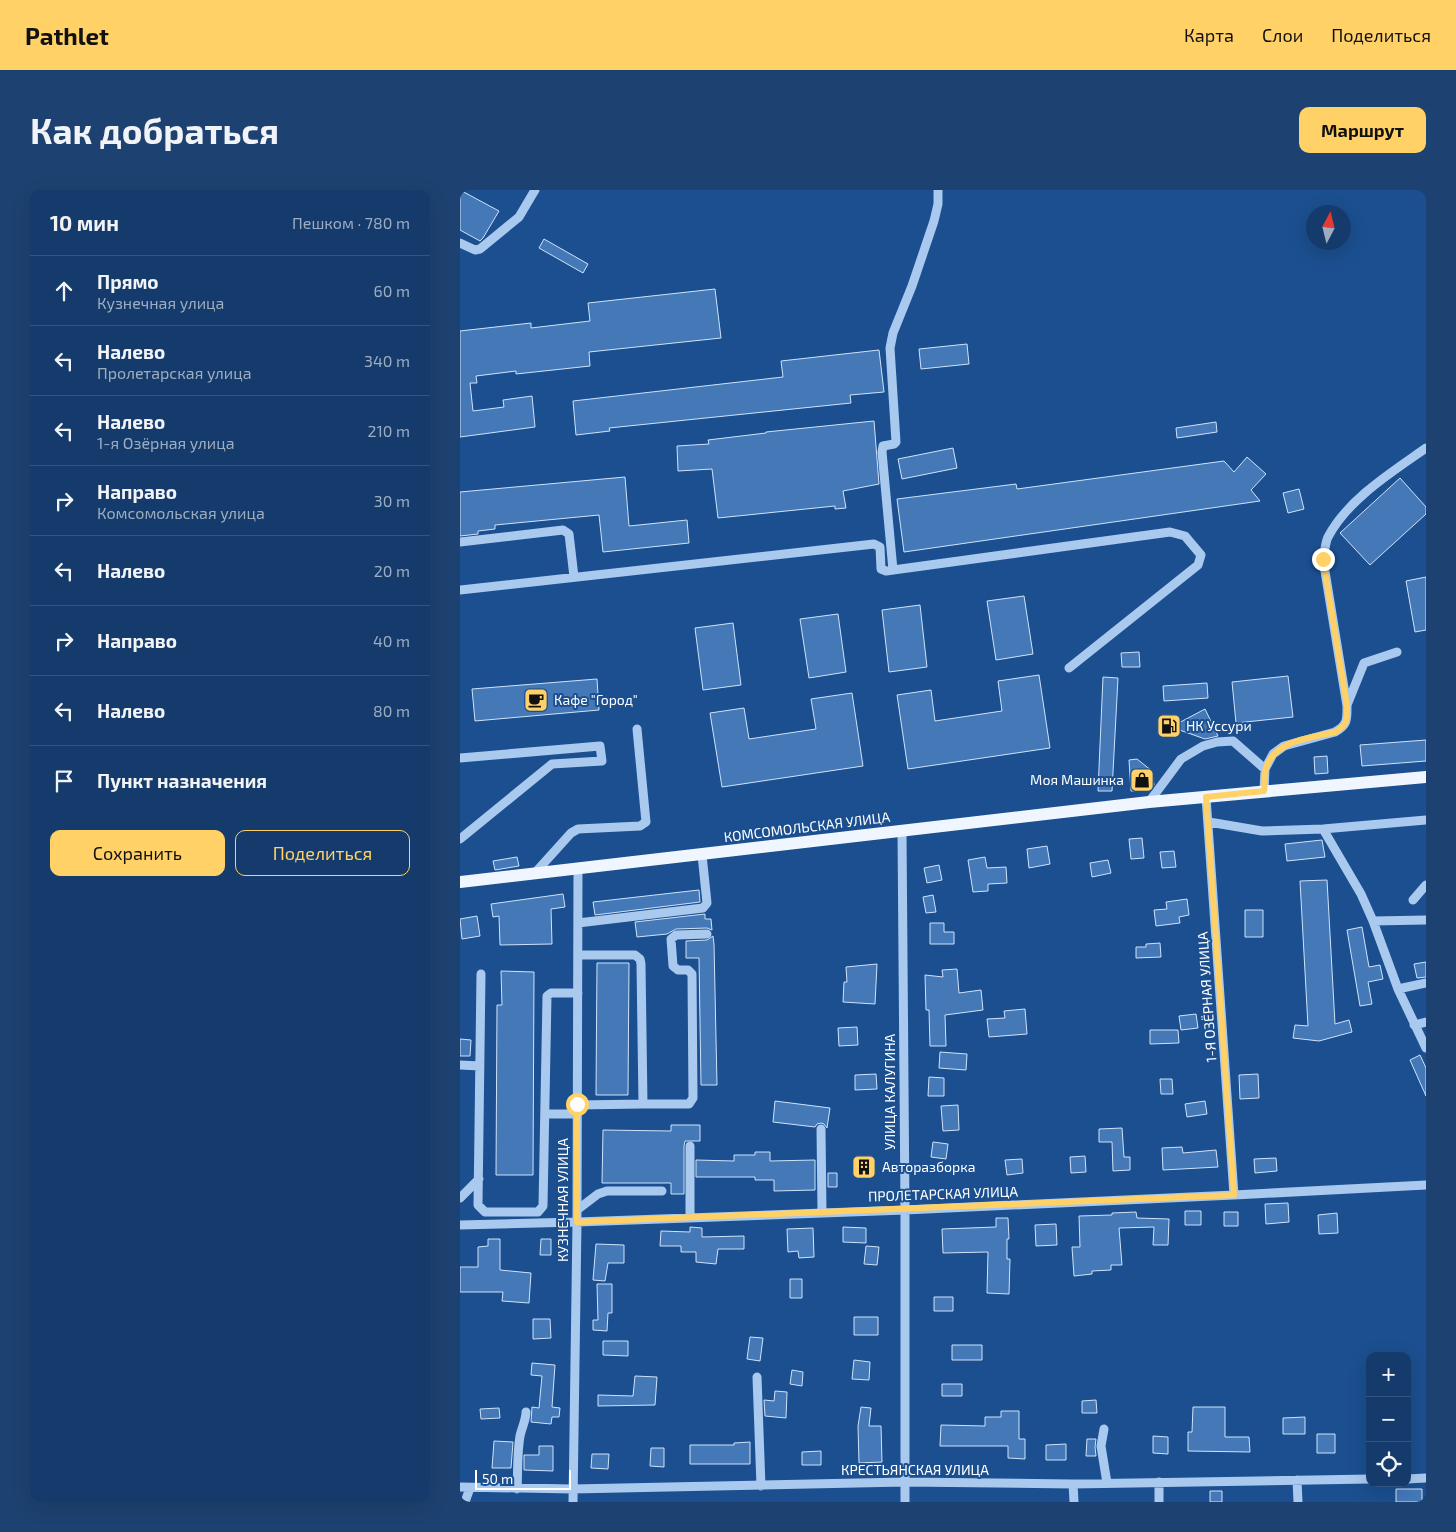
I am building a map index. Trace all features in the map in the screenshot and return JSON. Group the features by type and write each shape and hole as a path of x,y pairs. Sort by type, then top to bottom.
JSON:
{"main road":[{"name":"КОМСОМОЛЬСКАЯ УЛИЦА","path":"460,882 1149,802 1426,778"}],"street":[{"path":"460,243 475,250 480,250 519,217 535,190"},
{"path":"894,570 882,452 883,446 896,442 890,348 893,333 912,286 934,221 938,204 938,190"},
{"path":"1264,791 1265,769 1273,754 1284,746 1335,732 1342,728 1347,720 1347,706 1323,559 1327,538 1362,495 1426,448"},
{"path":"460,542 563,530 569,534 574,577"},
{"path":"460,590 874,544 880,547 881,569 886,571 1170,532 1185,536 1201,554 1198,565 1069,668"},
{"path":"1347,706 1364,663 1398,652"},
{"path":"534,874 571,833 578,829 640,826 646,822 637,728"},
{"path":"1149,802 1182,759 1203,746 1217,742 1233,742 1265,769"},
{"path":"460,758 600,746 602,760 552,764 460,839"},
{"name":"1-Я ОЗЁРНАЯ УЛИЦА","path":"1206,797 1234,1195"},
{"path":"1209,822 1262,831 1323,829 1426,820"},
{"path":"1323,829 1361,894 1398,989 1426,1048"},
{"name":"УЛИЦА КАЛУГИНА","path":"902,831 905,1502"},
{"path":"578,923 703,908 707,903 702,855"},
{"name":"КУЗНЕЧНАЯ УЛИЦА","path":"573,1502 577,1222 578,869"},
{"path":"1413,900 1426,885"},
{"path":"1373,921 1426,920"},
{"path":"545,1114 577,1109 643,1104 689,1104 693,1098 692,974 688,970 678,970 673,966 671,940 676,935 707,934"},
{"path":"578,955 635,955 640,959 643,1104"},
{"path":"481,974 478,1205 485,1212 538,1212 543,1206 547,996 551,993 578,993"},
{"path":"1398,989 1426,983"},
{"path":"1414,1025 1426,1022"},
{"path":"460,1065 480,1066"},
{"path":"821,1129 822,1212"},
{"path":"690,1146 690,1218"},
{"path":"460,1198 479,1179"},
{"name":"ПРОЛЕТАРСКАЯ УЛИЦА","path":"460,1225 905,1210 1426,1185"},
{"path":"577,1210 598,1194 607,1191 662,1191"},
{"path":"757,1377 761,1486"},
{"path":"517,1489 520,1435 526,1418 526,1412"},
{"path":"1104,1429 1102,1446 1107,1483"},
{"path":"1411,1478 1426,1478"},
{"name":"КРЕСТЬЯНСКАЯ УЛИЦА","path":"460,1487 573,1489 905,1482 1073,1484 1366,1479"},
{"path":"1297,1480 1298,1502"},
{"path":"1159,1482 1159,1502"},
{"path":"1073,1484 1074,1502"},
{"path":"466,1502 470,1488"}],"building":[{"path":"460,190 499,211 480,241 460,230"},
{"path":"544,239 588,264 583,273 539,248"},
{"path":"715,289 721,338 589,352 590,366 516,374 516,371 476,376 477,383 470,383 473,411 504,407 503,400 532,396 535,427 460,437 460,331 531,323 531,328 590,321 588,303"},
{"path":"967,344 969,364 921,369 919,349"},
{"path":"879,350 884,392 850,395 851,403 609,428 610,431 576,435 573,401 783,377 781,361"},
{"path":"874,421 879,484 843,491 846,508 835,509 835,506 718,518 712,469 678,471 677,446 709,444 708,440 766,432"},
{"path":"1216,422 1217,432 1177,438 1176,428"},
{"path":"953,448 957,468 902,479 898,459"},
{"path":"1247,457 1266,474 1251,490 1260,501 904,552 897,499 1016,484 1017,489 1224,461 1234,472"},
{"path":"625,477 629,526 687,520 689,543 603,552 599,515 495,525 495,529 478,531 478,534 460,536 460,492"},
{"path":"1400,478 1426,507 1426,514 1370,565 1340,533"},
{"path":"1299,489 1304,509 1288,513 1283,493"},
{"path":"1426,577 1426,630 1415,632 1406,581"},
{"path":"1024,596 1033,654 996,660 987,601"},
{"path":"920,605 927,667 889,672 882,610"},
{"path":"838,614 846,672 809,678 800,619"},
{"path":"733,623 741,685 703,690 695,628"},
{"path":"1139,652 1140,667 1122,667 1121,653"},
{"path":"1039,675 1050,748 908,769 897,695 931,690 935,721 1002,711 998,681"},
{"path":"1288,676 1293,717 1236,723 1232,682"},
{"path":"1103,677 1118,678 1112,791 1098,791"},
{"name":"Кафе \"Город\"","path":"597,679 599,710 475,721 472,689"},
{"path":"1207,683 1208,698 1164,701 1163,686"},
{"path":"852,693 863,766 722,787 710,713 744,708 749,739 816,729 811,699"},
{"path":"1205,709 1218,736 1205,739 1171,727"},
{"path":"1426,740 1426,761 1362,766 1360,745"},
{"path":"1327,756 1328,773 1315,774 1314,757"},
{"name":"Моя Машинка","path":"1137,759 1152,771 1154,785 1150,790 1131,791 1129,760"},
{"path":"1142,838 1144,858 1131,859 1129,839"},
{"path":"1322,840 1325,857 1287,861 1285,844"},
{"path":"1047,846 1050,864 1029,868 1027,849"},
{"path":"1174,851 1176,867 1162,868 1160,852"},
{"path":"517,857 519,866 495,870 493,861"},
{"path":"985,857 987,868 1006,867 1007,883 988,884 988,891 973,892 968,860"},
{"path":"1108,860 1111,873 1092,877 1090,863"},
{"path":"939,865 942,880 927,883 924,868"},
{"path":"1327,880 1335,1024 1349,1020 1352,1032 1319,1041 1293,1038 1295,1025 1308,1026 1300,881"},
{"path":"699,890 700,902 595,915 593,902"},
{"path":"563,894 565,907 551,909 552,944 500,945 499,916 493,917 491,904"},
{"path":"933,895 936,912 926,913 923,897"},
{"path":"1187,899 1189,915 1179,917 1180,923 1156,926 1154,910 1167,909 1166,902"},
{"path":"1245,910 1263,910 1263,937 1245,937"},
{"path":"705,914 705,919 711,919 712,930 707,928 676,929 667,934 637,937 635,922"},
{"path":"477,916 480,936 462,939 460,919"},
{"path":"930,923 944,923 944,932 954,932 954,944 930,944"},
{"path":"1362,927 1369,967 1380,965 1383,979 1368,982 1372,1004 1360,1006 1347,930"},
{"path":"713,936 717,1085 701,1085 699,958 686,958 686,941 707,940"},
{"path":"1160,943 1161,957 1136,958 1136,947 1146,947 1146,944"},
{"path":"1426,962 1426,977 1417,978 1414,964"},
{"path":"597,963 629,963 628,1095 596,1095"},
{"path":"877,964 875,1004 843,1002 844,982 847,982 846,967"},
{"path":"957,969 959,993 981,990 983,1010 945,1015 946,1046 930,1046 929,1010 926,1010 925,975 943,977 942,970"},
{"path":"501,971 534,972 533,1175 496,1175 497,1005 502,1005"},
{"path":"1025,1009 1027,1034 989,1037 987,1019 1005,1018 1004,1011"},
{"path":"1196,1014 1198,1028 1181,1030 1179,1016"},
{"path":"857,1027 858,1045 839,1046 838,1028"},
{"path":"1150,1030 1178,1030 1179,1043 1150,1044"},
{"path":"460,1039 471,1040 470,1056 460,1056"},
{"path":"940,1052 967,1054 966,1070 939,1068"},
{"path":"1420,1055 1426,1068 1426,1096 1410,1060"},
{"path":"876,1074 877,1089 855,1090 855,1075"},
{"path":"1258,1074 1259,1098 1240,1099 1239,1075"},
{"path":"929,1077 944,1078 944,1096 928,1096"},
{"path":"1160,1079 1172,1079 1173,1094 1161,1094"},
{"path":"775,1101 830,1108 827,1128 821,1123 815,1127 773,1122"},
{"path":"1205,1101 1207,1114 1187,1117 1185,1104"},
{"path":"958,1105 959,1130 943,1131 941,1106"},
{"path":"671,1125 700,1125 700,1141 685,1141 684,1194 671,1194 671,1183 602,1183 603,1130 671,1131"},
{"path":"1122,1128 1124,1157 1130,1157 1130,1170 1113,1171 1112,1142 1099,1142 1099,1129"},
{"path":"933,1142 948,1144 946,1159 931,1157"},
{"path":"1182,1147 1183,1153 1216,1150 1218,1167 1163,1170 1162,1148"},
{"path":"755,1152 770,1152 770,1161 815,1160 815,1190 774,1191 774,1180 755,1180 755,1177 696,1177 696,1160 734,1161 734,1155 755,1155"},
{"path":"1085,1156 1086,1172 1071,1173 1070,1157"},
{"path":"1276,1158 1277,1171 1255,1173 1254,1159"},
{"name":"Авторазборка","path":"857,1159 871,1159 871,1174 857,1175"},
{"path":"1022,1159 1023,1173 1007,1175 1005,1160"},
{"path":"828,1173 837,1173 837,1187 828,1187"},
{"path":"1288,1203 1289,1222 1266,1224 1265,1204"},
{"path":"1185,1211 1201,1211 1201,1225 1185,1225"},
{"path":"1136,1212 1137,1218 1169,1219 1168,1245 1153,1245 1154,1227 1119,1228 1122,1265 1111,1265 1111,1270 1092,1271 1092,1274 1074,1276 1072,1247 1080,1247 1079,1216"},
{"path":"1224,1212 1238,1212 1238,1226 1224,1226"},
{"path":"1337,1213 1338,1233 1319,1234 1318,1215"},
{"path":"996,1218 1008,1218 1009,1239 1007,1239 1007,1259 1010,1259 1009,1294 987,1293 988,1252 943,1253 942,1229 996,1227"},
{"path":"1056,1224 1057,1245 1036,1246 1035,1225"},
{"path":"690,1227 702,1228 702,1237 744,1236 744,1249 718,1249 716,1264 696,1262 696,1252 681,1252 681,1246 660,1246 661,1231 690,1232"},
{"path":"843,1227 866,1228 866,1243 843,1242"},
{"path":"813,1228 814,1257 799,1258 798,1251 788,1252 787,1229"},
{"path":"488,1239 500,1239 500,1270 531,1273 529,1303 502,1301 503,1292 460,1292 460,1267 478,1267 478,1247 488,1246"},
{"path":"541,1239 551,1239 551,1255 540,1255"},
{"path":"596,1244 624,1245 624,1263 608,1263 605,1281 593,1280"},
{"path":"866,1246 879,1247 877,1265 864,1264"},
{"path":"790,1279 802,1279 802,1298 790,1298"},
{"path":"597,1284 612,1284 612,1313 608,1313 607,1331 593,1330 593,1320 598,1320"},
{"path":"934,1297 953,1297 953,1311 934,1311"},
{"path":"854,1317 878,1317 878,1335 854,1335"},
{"path":"533,1319 550,1319 551,1338 533,1339"},
{"path":"750,1337 763,1338 760,1361 747,1359"},
{"path":"603,1341 628,1341 628,1356 603,1355"},
{"path":"952,1345 982,1345 982,1360 952,1360"},
{"path":"854,1360 870,1362 869,1380 852,1379"},
{"path":"532,1363 555,1365 552,1407 560,1408 559,1417 552,1417 551,1424 531,1422 532,1407 539,1408 542,1376 531,1375"},
{"path":"792,1370 803,1372 802,1386 790,1384"},
{"path":"635,1376 657,1377 655,1405 598,1406 598,1395 633,1396"},
{"path":"942,1384 962,1384 962,1396 942,1396"},
{"path":"775,1391 787,1392 786,1418 765,1416 764,1400 774,1401"},
{"path":"1096,1400 1097,1413 1082,1413 1082,1401"},
{"path":"861,1407 871,1408 869,1426 881,1426 882,1462 859,1463 858,1426"},
{"path":"1193,1407 1225,1407 1225,1437 1249,1437 1250,1452 1188,1451 1188,1432 1192,1432"},
{"path":"499,1408 500,1418 481,1419 480,1409"},
{"path":"1001,1411 1019,1411 1019,1439 1025,1439 1025,1459 1008,1458 1008,1446 940,1446 941,1425 985,1426 985,1417 1001,1417"},
{"path":"1305,1417 1305,1434 1283,1434 1283,1418"},
{"path":"1317,1434 1335,1434 1335,1453 1317,1453"},
{"path":"1153,1436 1168,1437 1168,1454 1153,1453"},
{"path":"1087,1439 1096,1439 1096,1456 1086,1456"},
{"path":"494,1441 513,1442 511,1468 492,1468"},
{"path":"750,1442 750,1464 690,1464 690,1445 734,1445 734,1443"},
{"path":"1066,1444 1066,1460 1046,1460 1046,1445"},
{"path":"539,1446 553,1446 553,1471 524,1470 524,1455 539,1455"},
{"path":"651,1448 664,1448 664,1467 650,1466"},
{"path":"821,1451 821,1465 802,1465 802,1452"},
{"path":"592,1454 609,1454 608,1469 591,1468"},
{"path":"1396,1489 1422,1489 1422,1502 1396,1502"},
{"path":"1210,1491 1222,1491 1222,1502 1210,1502"}],"place":[{"name":"Кафе \"Город\"","path":"536,700"},
{"name":"НК Уссури","path":"1169,726"},
{"name":"Моя Машинка","path":"1142,780"},
{"name":"Авторазборка","path":"864,1167"}],"route":[{"path":"577,1104 577,1222 1234,1195 1206,797 1264,791 1265,769 1273,754 1284,746 1335,732 1342,728 1347,720 1347,706 1323,559"}]}
